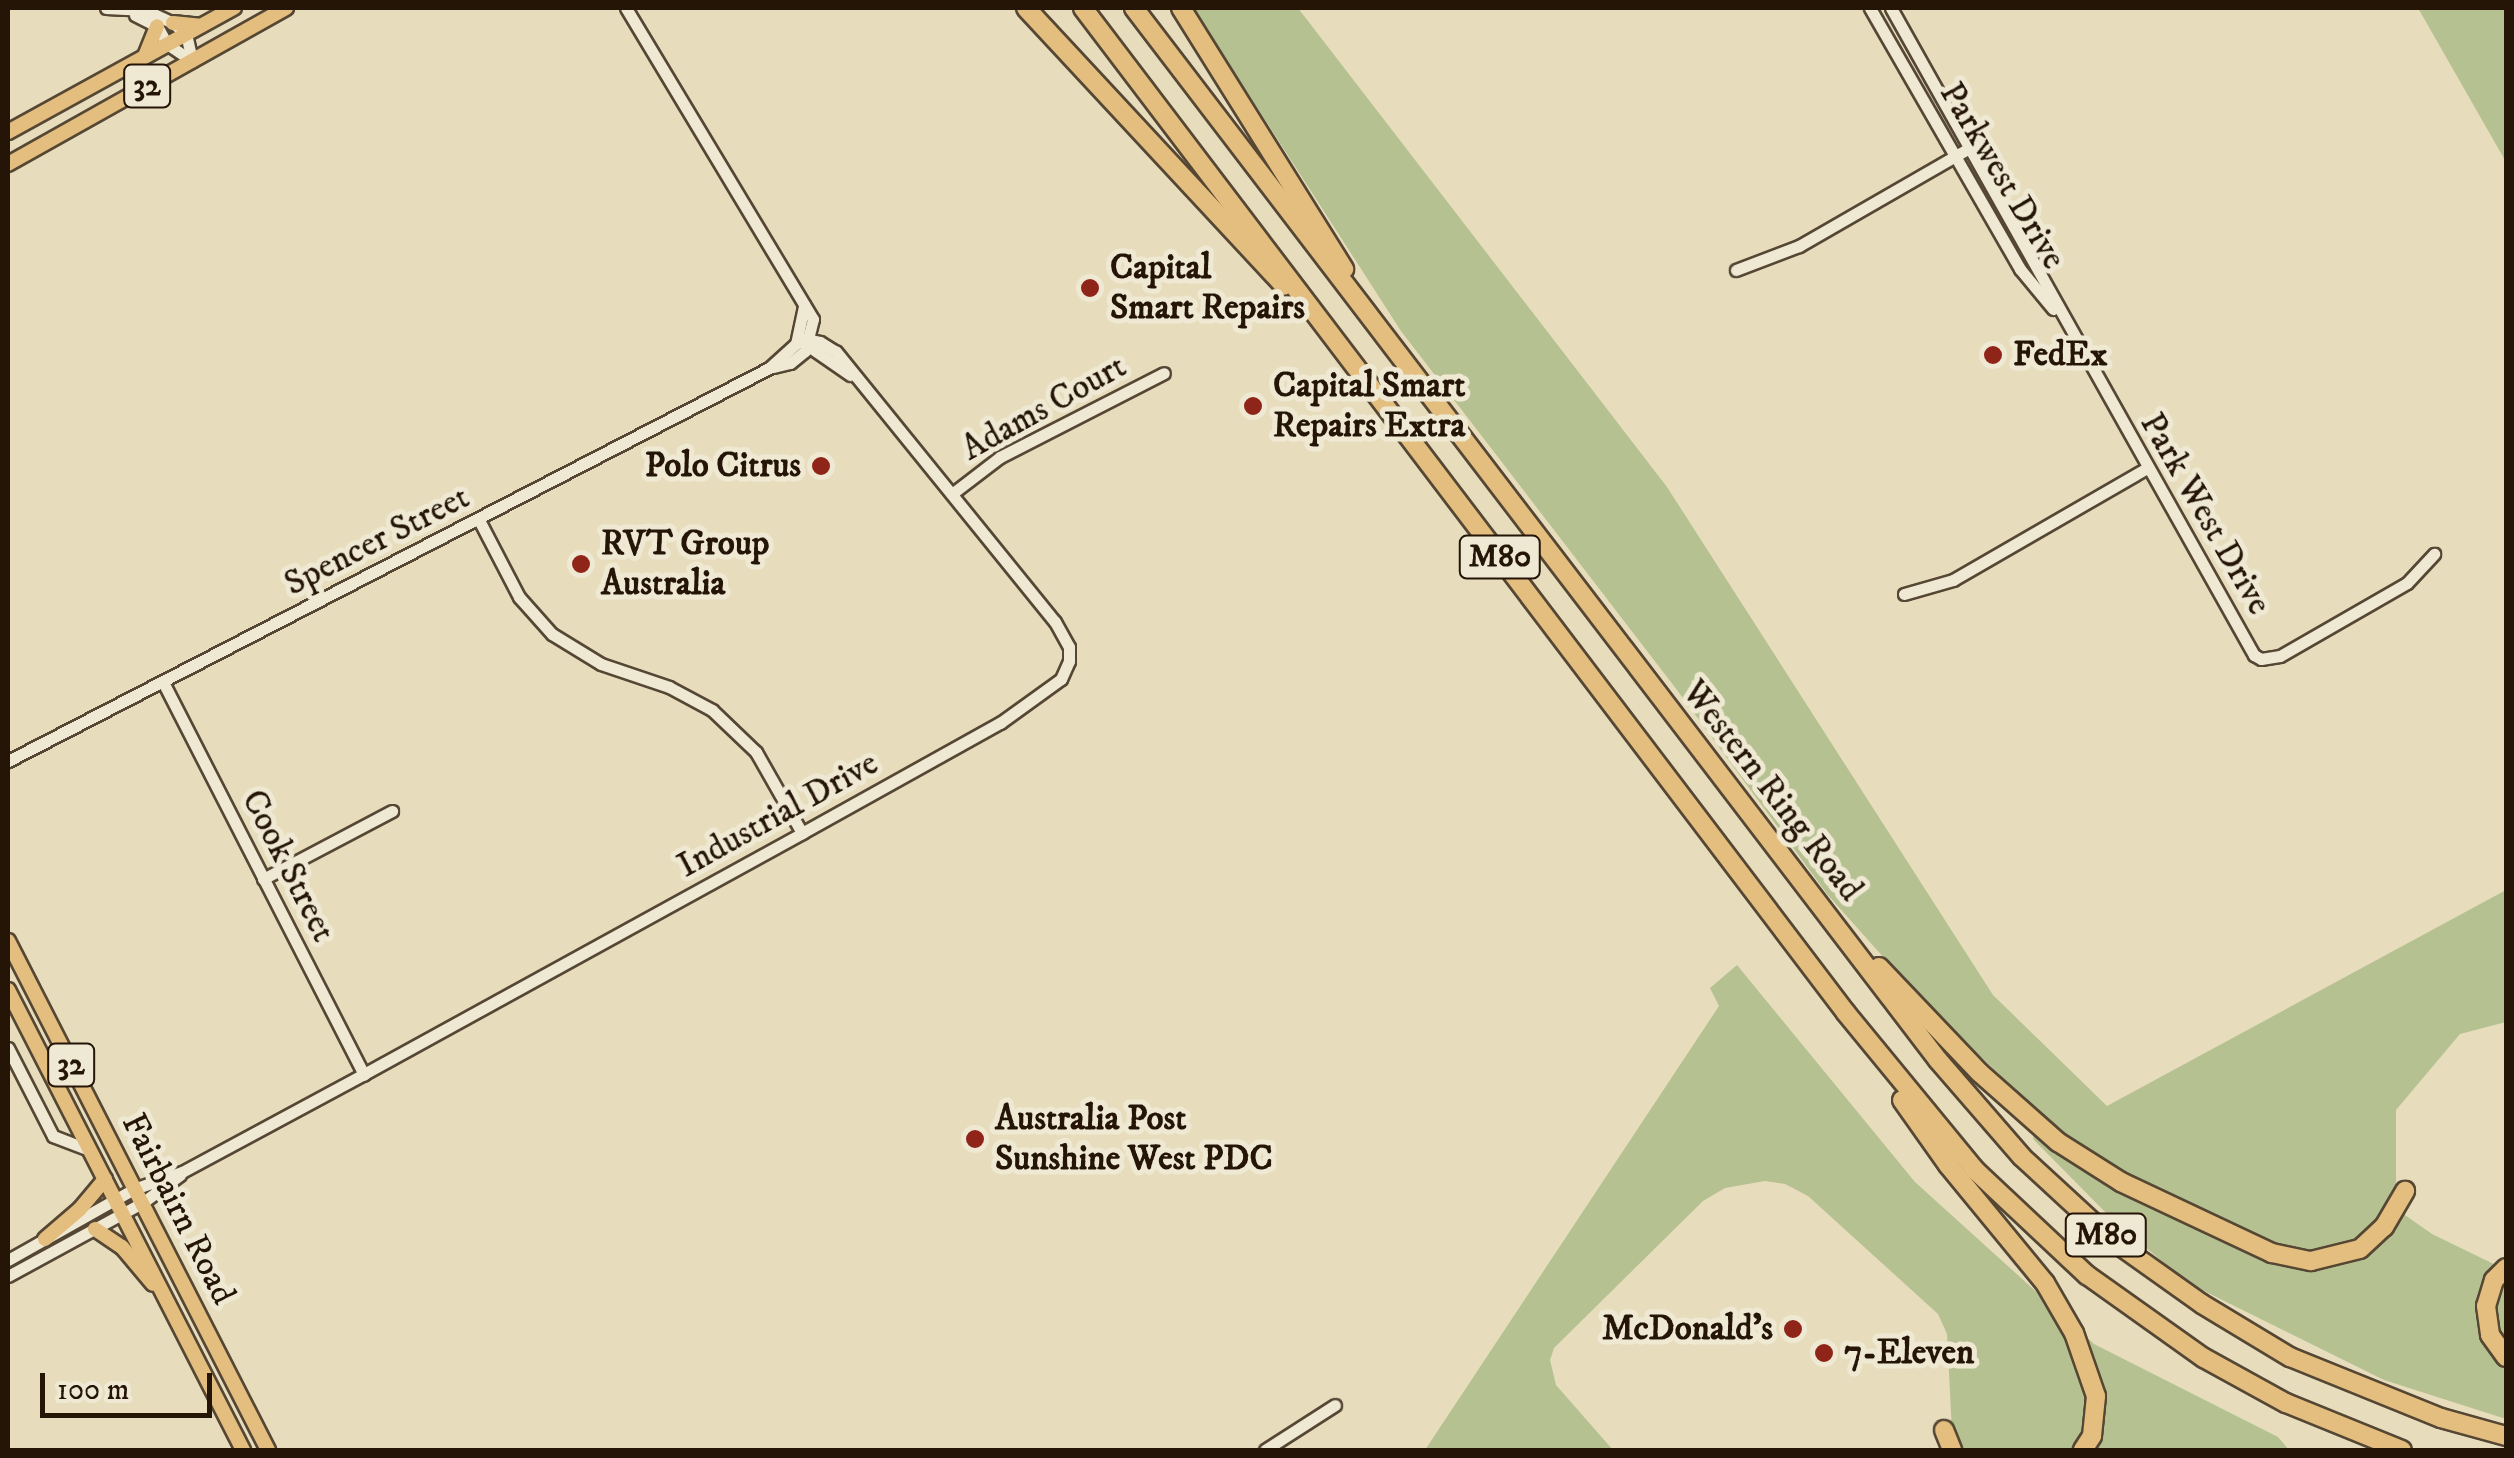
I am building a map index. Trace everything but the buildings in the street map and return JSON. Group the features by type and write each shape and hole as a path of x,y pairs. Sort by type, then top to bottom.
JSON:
{"highway":[{"path":"1026,8 1226,228 1328,331"},
{"name":"M80","path":"1083,8 1741,875 1928,1116 1975,1170 2051,1244 2204,1358 2286,1402 2402,1450"},
{"name":"Western Ring Road","path":"1134,8 1810,894 1976,1106 2022,1157 2112,1240 2202,1304 2290,1357 2441,1418 2506,1436"},
{"path":"1181,8 1405,367"},
{"path":"1741,875 1948,1165 2060,1306 2091,1373 2096,1396 2092,1436 2083,1450"},
{"path":"1810,894 2011,1102 2080,1156 2142,1193 2272,1252 2311,1261 2360,1249 2384,1227 2405,1191"},
{"path":"2506,1268 2494,1280 2486,1306 2490,1335 2506,1358"},
{"path":"1944,1430 1952,1450"}],"main road":[{"name":"32","path":"8,132 234,8"},
{"name":"32","path":"8,164 286,8"},
{"path":"145,56 165,24 200,26"},
{"name":"Fairbairn Road","path":"8,941 268,1450"},
{"name":"Fairbairn Road","path":"8,990 243,1450"},
{"path":"45,1238 80,1209 105,1179"},
{"path":"95,1229 122,1248 162,1290"}],"street":[{"path":"104,8 145,10 186,34 192,61"},
{"path":"626,8 804,305 806,342"},
{"name":"Parkwest Drive","path":"1870,8 2020,269 2062,320"},
{"name":"Parkwest Drive","path":"1891,8 2036,261 2062,320"},
{"path":"165,24 167,44 192,61"},
{"path":"1736,270 1800,246 1971,147"},
{"name":"Park West Drive","path":"2062,320 2249,646 2261,659 2280,656 2407,583 2434,554"},
{"name":"Spencer Street","path":"8,761 770,368 806,342"},
{"name":"Industrial Drive","path":"8,1260 134,1189 182,1172 802,833 1000,723 1061,679 1069,662 1068,648 1054,622 836,352 806,342"},
{"name":"Adams Court","path":"953,493 1000,456 1164,373"},
{"path":"1904,594 1953,580 2147,468"},
{"path":"479,520 519,598 552,634 600,664 669,687 712,710 756,752 802,833"},
{"name":"Cook Street","path":"163,682 364,1074"},
{"path":"263,879 392,811"},
{"path":"8,1048 53,1136 90,1150"},
{"name":"Industrial Drive","path":"8,1276 142,1204 182,1172"},
{"path":"1265,1450 1334,1405"}],"green space":[{"path":"1193,8 1298,8 1667,487 1993,995 2107,1106 2506,890 2506,1022 2460,1034 2396,1110 2396,1190 2405,1215 2432,1234 2506,1270 2506,1419 2384,1380 2188,1283 2113,1220 2033,1139 2038,1111 1926,1005 1827,894 1677,690 1401,331"},
{"path":"2418,8 2506,8 2506,162"},
{"path":"1737,965 1915,1182 2094,1344 2278,1437 2289,1450 1941,1450 1952,1432 1947,1334 1938,1314 1808,1196 1785,1184 1765,1181 1725,1188 1703,1201 1554,1348 1550,1360 1556,1385 1613,1450 1425,1450 1719,1006 1710,988"}],"place":[{"name":"Capital Smart Repairs","path":"1090,288"},
{"name":"FedEx","path":"1993,355"},
{"name":"Capital Smart Repairs Extra","path":"1253,406"},
{"name":"Polo Citrus","path":"821,466"},
{"name":"RVT Group Australia","path":"581,564"},
{"name":"Australia Post Sunshine West PDC","path":"975,1139"},
{"name":"McDonald's","path":"1793,1329"},
{"name":"7-Eleven","path":"1824,1353"}]}
